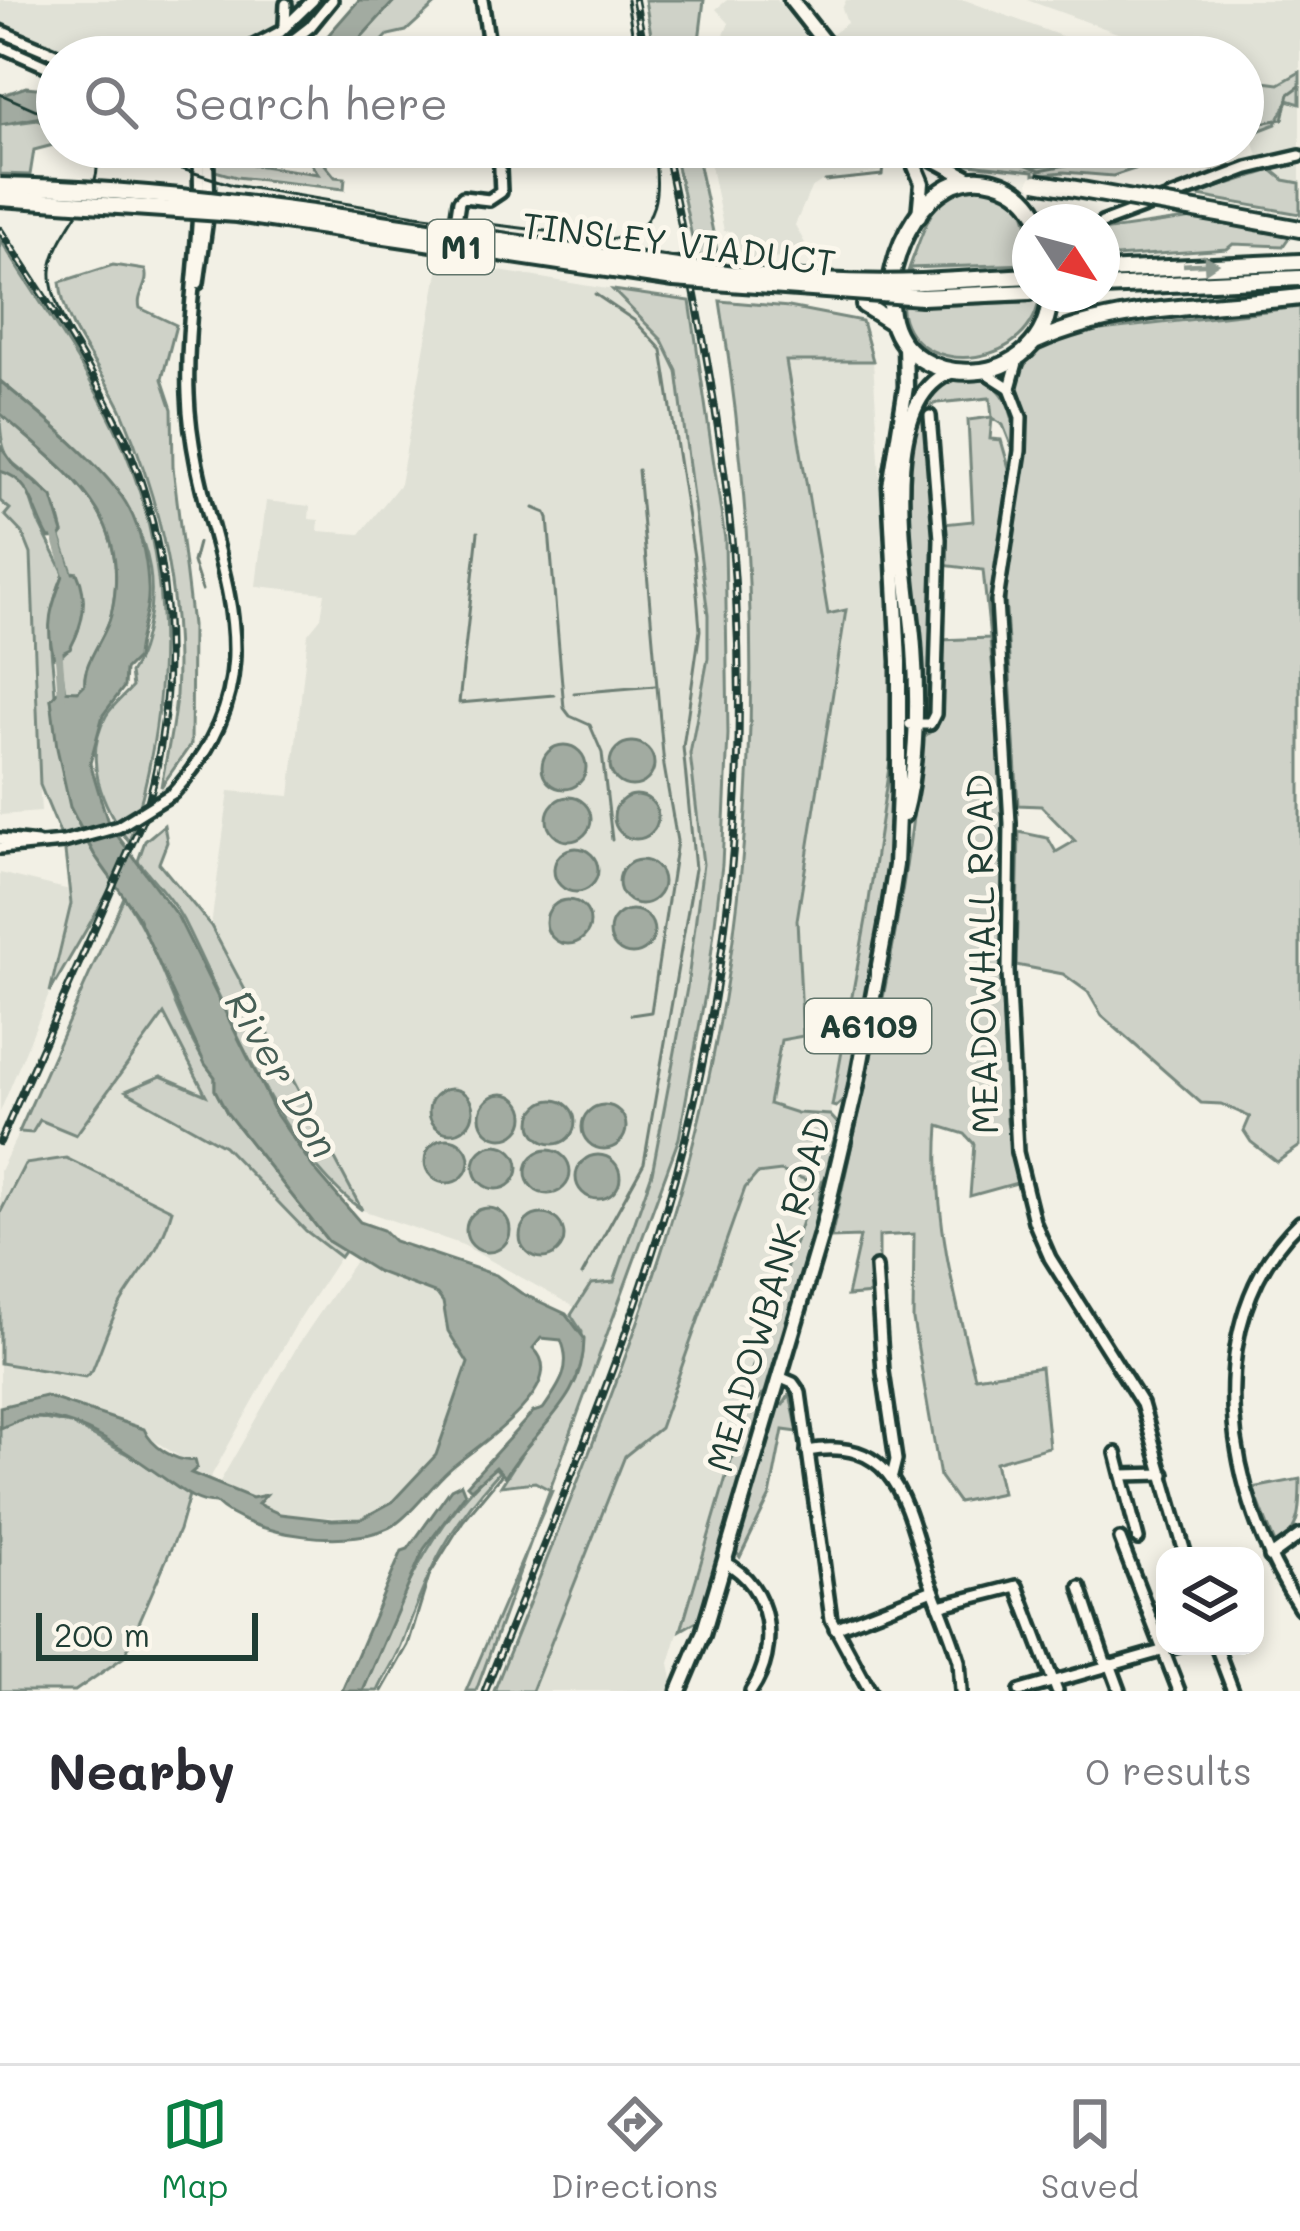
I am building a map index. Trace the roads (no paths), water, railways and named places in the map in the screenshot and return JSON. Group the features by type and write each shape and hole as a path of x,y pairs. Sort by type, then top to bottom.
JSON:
{"highway":[{"path":"1048,312 1037,341 1018,359 982,370 930,364 905,345 891,311 897,264 918,217 936,191 967,177 1036,182 1300,229"},
{"path":"991,180 1013,188 1028,204"},
{"name":"TINSLEY VIADUCT","path":"0,184 245,199 679,264 845,279 874,277 897,264"},
{"name":"TINSLEY VIADUCT","path":"0,184 242,203 678,267 922,290"},
{"name":"TINSLEY VIADUCT","path":"0,201 237,214 674,279 922,290"},
{"name":"TINSLEY VIADUCT","path":"0,201 235,219 674,283 851,300 895,326"},
{"path":"1120,270 1300,262"},
{"name":"M1","path":"922,290 1012,278"},
{"path":"1120,286 1300,278"},
{"name":"M1","path":"922,290 1012,292"},
{"path":"1037,341 1122,317 1300,297"}],"main road":[{"path":"790,0 819,36"},
{"path":"917,168 922,183 918,217"},
{"path":"950,168 967,177"},
{"name":"A6109","path":"898,834 907,805 914,725 914,649 890,486 892,452 906,391 905,345"},
{"name":"A6109","path":"898,834 899,567 910,422 928,385 959,369"},
{"name":"MEADOWBANK ROAD","path":"679,1691 703,1634 821,1235 856,1088 898,834"}],"street":[{"path":"274,36 313,0"},
{"path":"302,13 332,0"},
{"path":"300,36 332,0"},
{"path":"482,0 488,36"},
{"path":"283,29 286,4"},
{"path":"299,36 302,13"},
{"path":"0,32 36,47"},
{"path":"0,46 36,62"},
{"path":"1264,164 1300,156"},
{"path":"0,851 63,842 118,827 173,793 220,726 236,668 232,598 190,441 198,168"},
{"path":"191,312 206,230 207,168"},
{"path":"452,245 459,201 464,197 489,200 501,192 500,168"},
{"path":"1120,216 1248,168"},
{"name":"MEADOWHALL ROAD","path":"1018,359 1010,388 1022,432 997,602 1010,823 1008,971 1017,1153 1041,1239 1132,1385 1184,1547"},
{"path":"982,370 1010,388"},
{"path":"898,724 931,724 935,714 940,538 930,416"},
{"path":"0,839 42,844"},
{"path":"1300,1222 1273,1251 1253,1287 1240,1331 1233,1405 1252,1509 1270,1557 1300,1608"},
{"path":"876,1267 896,1460 892,1476"},
{"path":"779,1377 793,1383 800,1393 835,1628 870,1691"},
{"path":"807,1451 849,1449 892,1476 959,1661 961,1691"},
{"path":"1116,1453 1138,1539"},
{"path":"1122,1475 1164,1474"},
{"path":"1270,1557 1300,1535"},
{"path":"1120,1539 1156,1632"},
{"path":"724,1562 741,1571 762,1603 769,1635 762,1673 751,1691"},
{"path":"939,1606 1016,1586 1055,1686"},
{"path":"1080,1587 1120,1691"},
{"path":"835,1628 933,1589"},
{"path":"1020,1691 1055,1686 1156,1652"},
{"path":"1165,1655 1179,1691"},
{"path":"1219,1655 1233,1691"},
{"path":"762,1673 775,1678"}],"waterway":[{"path":"1264,122 1283,119 1289,94 1300,86"},
{"path":"825,181 882,175 883,168"},
{"path":"1035,168 1050,168"},
{"path":"582,1275 644,1163 695,869 683,747 700,630 694,557 662,350 635,321 595,294"},
{"path":"631,1015 651,1012 677,841 664,766 638,470"},
{"path":"534,508 548,518 564,708 590,725 602,753 612,840"},
{"path":"54,530 69,578"},
{"path":"478,532 459,703 554,695"},
{"path":"198,543 193,562 202,590"},
{"path":"58,646 62,697"},
{"path":"574,693 655,686"},
{"path":"382,1691 408,1645 429,1576 463,1521 502,1474"}],"tram line":[{"path":"627,0 633,36"},
{"path":"0,94 36,110"},
{"path":"97,168 91,191 55,255 53,289 70,333 132,446"},
{"path":"179,168 233,185 416,215 609,239 626,235 648,218 654,206 656,168"}],"railway":[{"path":"635,0 642,36"},
{"path":"485,1691 594,1417 667,1207 705,1051 720,965 737,791 737,616 720,442 669,168"},
{"path":"0,230 86,364 132,457 159,558 168,661 165,713 145,814 0,1142"}],"water label":[{"name":"River Don","path":"282,1074"}]}
